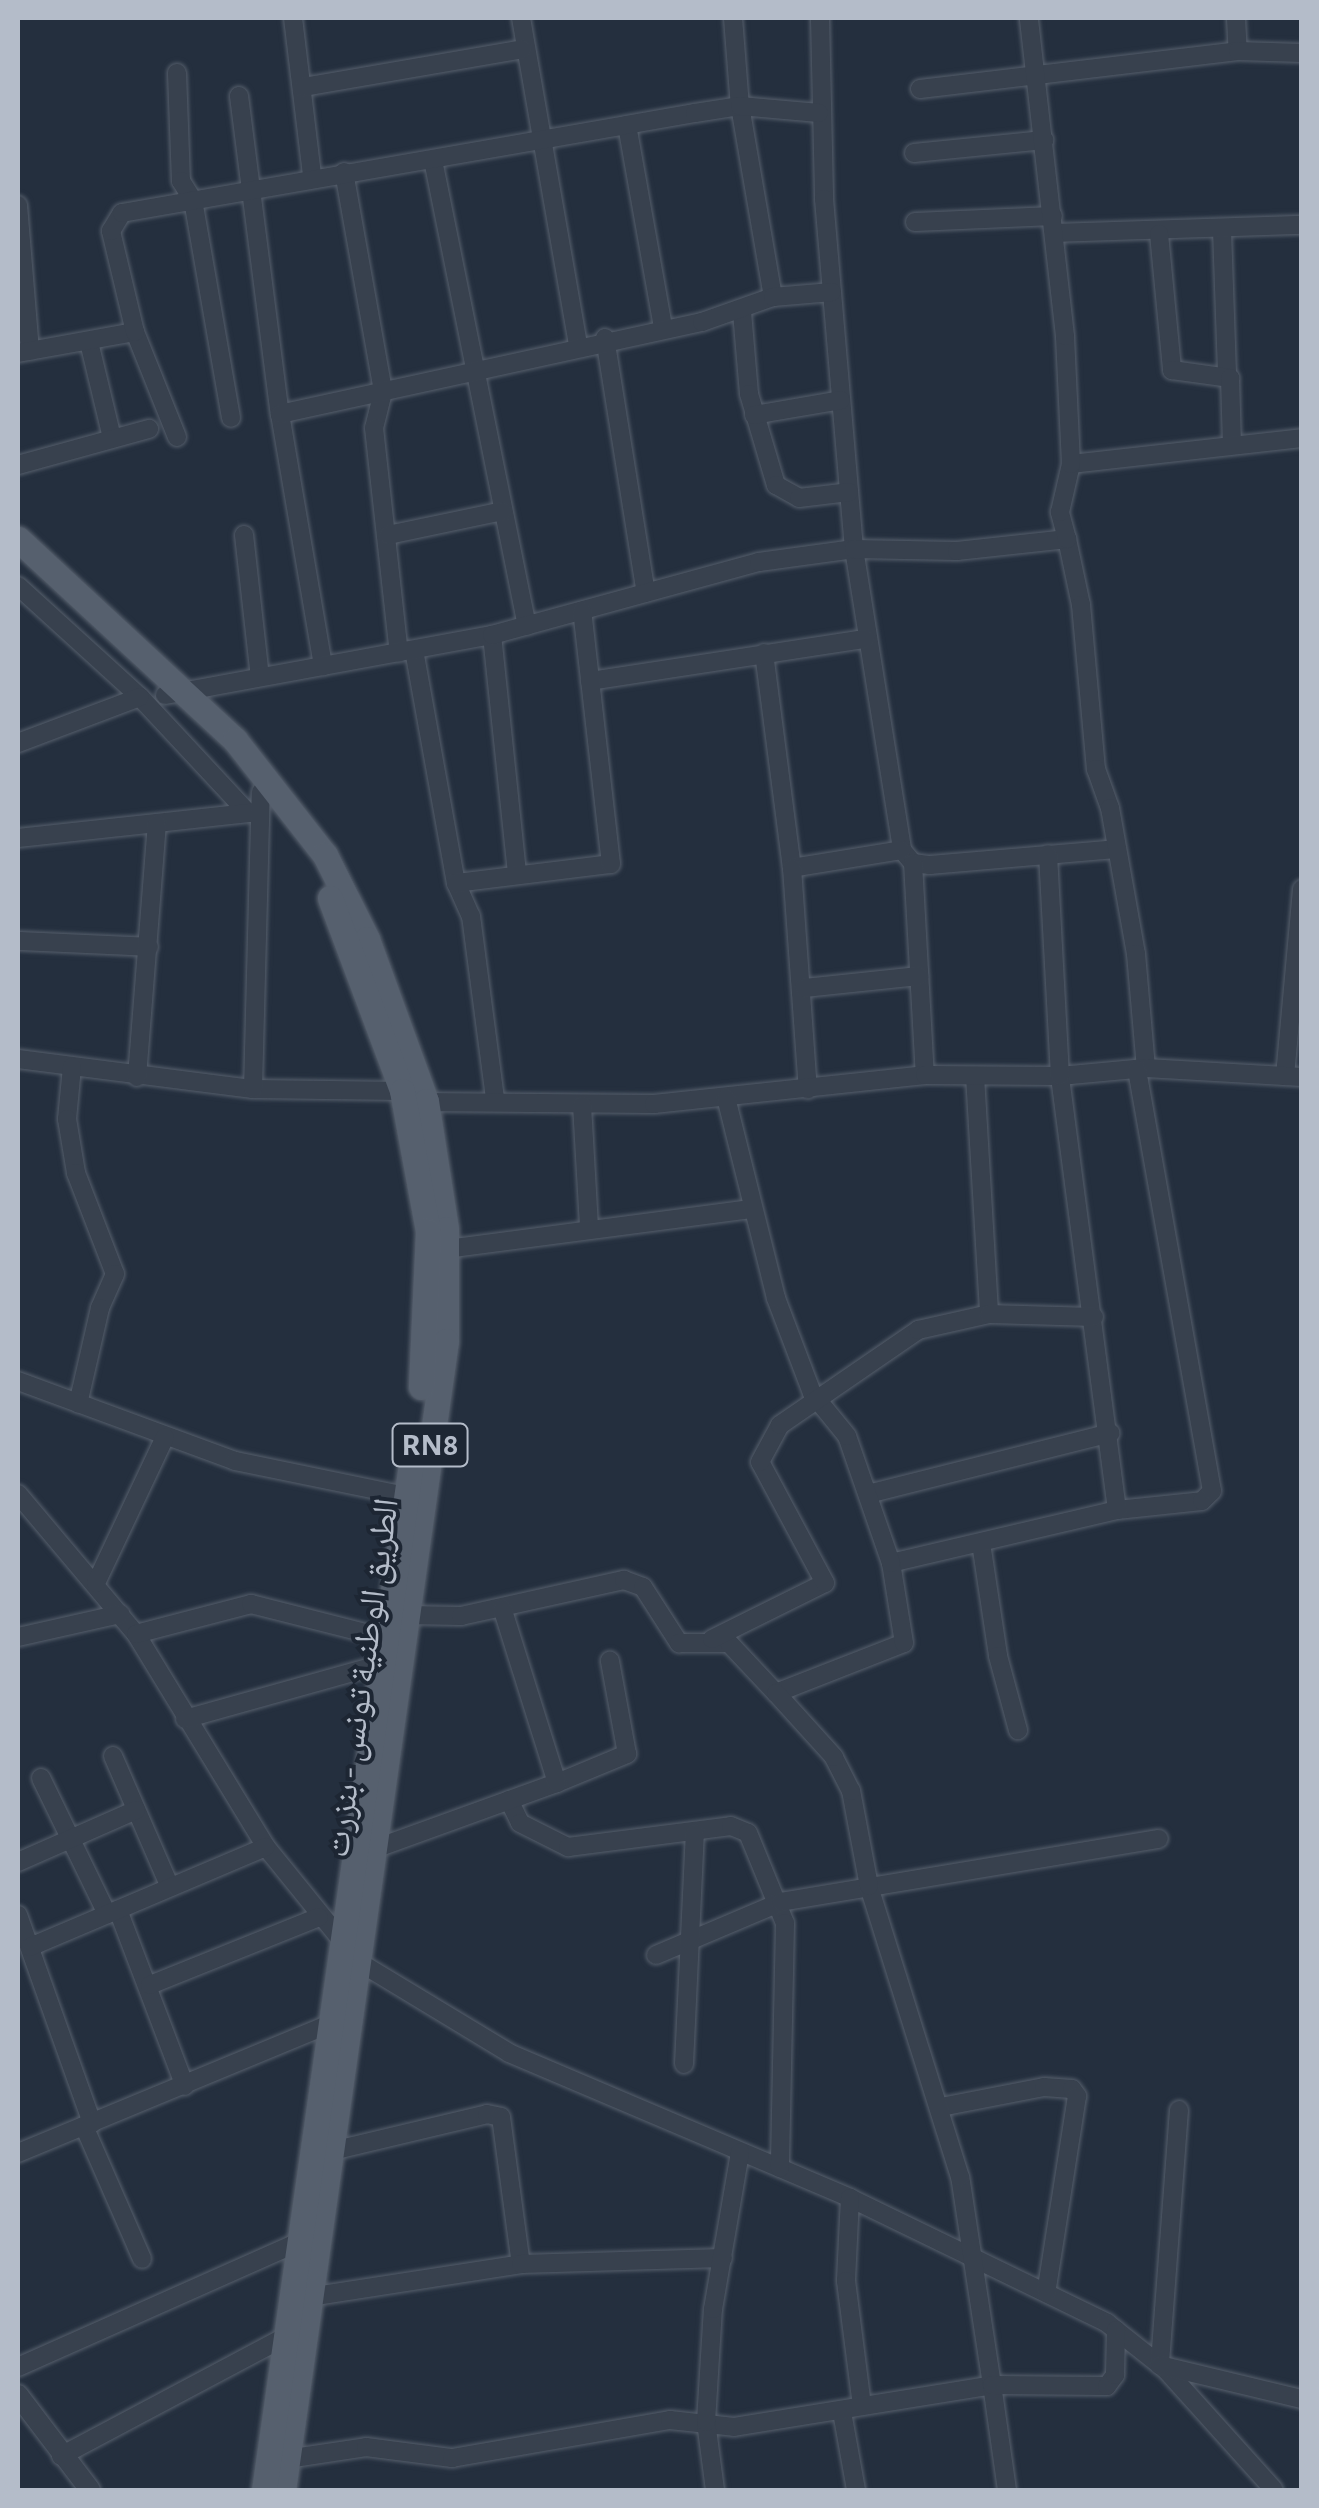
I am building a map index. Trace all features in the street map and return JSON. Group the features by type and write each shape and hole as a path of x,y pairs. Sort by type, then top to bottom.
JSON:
{"main road":[{"name":"الطريق الوطنية تونس - بنزرت","path":"18,539 163,694 327,891 411,1099 428,1231 431,1283 405,1496 264,2490"},
{"name":"الطريق الوطنية تونس - بنزرت","path":"18,558 163,694 282,793 325,855 366,939 411,1099 447,1249 446,1341 283,2490"}],"street":[{"path":"293,18 312,176"},
{"path":"520,18 578,345"},
{"path":"733,18 740,106 773,297"},
{"path":"820,18 820,113 854,549 866,640 907,856 925,1075"},
{"path":"891,1563 1117,1510 1202,1501 1212,1491 1142,1069 1136,954 1096,770 1081,605 1060,512 1072,464 1054,224 1029,18"},
{"path":"1236,18 1238,51"},
{"path":"302,88 523,49"},
{"path":"920,89 1035,72 1238,51 1302,52"},
{"path":"178,73 180,170 194,200 231,418"},
{"path":"238,96 280,414 323,666"},
{"path":"177,437 135,332 113,219 312,176 540,143 740,106 820,113"},
{"path":"627,125 662,328"},
{"path":"914,153 1044,140"},
{"path":"433,160 527,626"},
{"path":"344,172 383,392 374,428 406,652 456,883 471,916 494,1100"},
{"path":"18,205 24,352 135,332"},
{"path":"916,222 1054,224 1160,234 1302,224"},
{"path":"1222,230 1232,444"},
{"path":"1160,234 1172,370 1182,376 1227,375"},
{"path":"280,414 605,338 742,312 773,297 832,292"},
{"path":"742,312 754,416 781,493 799,498 849,492"},
{"path":"605,338 646,594"},
{"path":"89,342 112,438"},
{"path":"754,416 841,400"},
{"path":"18,465 148,429"},
{"path":"1072,464 1302,438"},
{"path":"388,534 503,511"},
{"path":"244,535 260,677"},
{"path":"18,743 163,694 492,634 759,562 854,549 957,551 1068,539"},
{"path":"18,586 163,694"},
{"path":"456,883 611,864 582,611"},
{"path":"492,634 517,873"},
{"path":"590,681 866,640"},
{"path":"764,653 792,868 804,988 808,1089"},
{"path":"18,838 157,824 257,806 253,1089"},
{"path":"136,1077 157,824"},
{"path":"792,868 907,856 1048,854 1115,848"},
{"path":"1048,854 1060,1076 1110,1433 1117,1510"},
{"path":"18,1058 136,1077 253,1089 582,1105 726,1098 925,1075 1060,1076 1142,1069 1293,1077 1302,889"},
{"path":"18,941 148,947"},
{"path":"804,988 919,976"},
{"path":"72,1067 67,1120 76,1173 115,1274 100,1308 78,1404"},
{"path":"975,1076 989,1314"},
{"path":"726,1098 776,1298 817,1400 847,1436 891,1563 904,1644 776,1693"},
{"path":"582,1105 589,1226"},
{"path":"447,1249 589,1226 751,1209"},
{"path":"710,1640 826,1583 760,1462 780,1425 918,1330 989,1314 1094,1317"},
{"path":"18,1382 235,1461 405,1496"},
{"path":"868,1494 1110,1433"},
{"path":"96,1584 165,1437"},
{"path":"18,1494 136,1634 184,1719 266,1848 359,1962 509,2053 850,2198 1116,2330 1160,2365 1274,2490"},
{"path":"982,1543 998,1656 1018,1730"},
{"path":"406,1615 502,1608 624,1580 643,1587 679,1643 729,1643 846,1776 869,1886 941,2107 972,2256 1007,2490"},
{"path":"136,1634 251,1604 384,1651"},
{"path":"502,1608 557,1783"},
{"path":"18,1637 120,1614"},
{"path":"184,1719 384,1651"},
{"path":"376,1848 627,1754 610,1661"},
{"path":"113,1756 168,1885"},
{"path":"41,1778 150,1985 185,2086"},
{"path":"509,1800 520,1823 568,1847 745,1830 781,1902 780,2168"},
{"path":"18,1862 136,1810"},
{"path":"684,2064 695,1833"},
{"path":"656,1955 781,1902 1159,1840"},
{"path":"30,1947 168,1885 266,1848"},
{"path":"18,1915 88,2124 142,2260"},
{"path":"150,1985 319,1917"},
{"path":"18,2152 330,2024"},
{"path":"941,2107 1044,2086 1072,2089 1077,2096 1046,2293"},
{"path":"1160,2365 1179,2110"},
{"path":"332,2151 487,2114 501,2117 521,2264"},
{"path":"714,2490 706,2422 723,2258 740,2152"},
{"path":"850,2198 846,2280 862,2406"},
{"path":"18,2367 299,2242"},
{"path":"309,2297 521,2264 723,2258"},
{"path":"287,2459 366,2447 452,2458 670,2420 734,2427 992,2385 1107,2386 1115,2375 1116,2330"},
{"path":"61,2456 285,2337"},
{"path":"1160,2365 1302,2400"},
{"path":"18,2395 82,2488"},
{"path":"842,2412 856,2490"}]}
